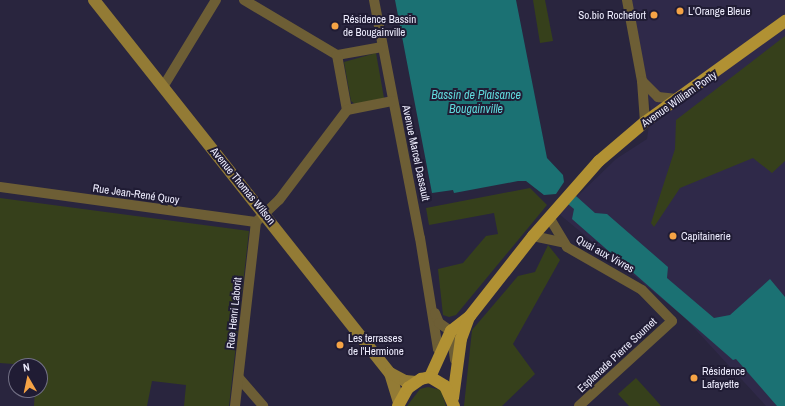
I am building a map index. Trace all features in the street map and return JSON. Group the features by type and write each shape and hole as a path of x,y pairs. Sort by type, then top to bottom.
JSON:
{"main road":[{"name":"Avenue William Ponty","path":"551,214 620,141 647,118 665,109 785,22"},
{"path":"430,377 451,331 470,316 551,214"},
{"path":"454,402 461,340 470,316"},
{"path":"399,404 416,382 430,377 442,383 454,402"}],"street":[{"name":"Avenue Thomas Wilson","path":"94,0 390,373 399,404"},
{"path":"163,87 216,0"},
{"path":"244,0 337,55 382,47"},
{"name":"Avenue Marcel Dassault","path":"374,0 434,312 438,349 441,352"},
{"path":"627,0 642,81 647,118"},
{"path":"337,55 347,110"},
{"path":"642,81 658,97 665,109"},
{"path":"658,97 677,100"},
{"path":"256,222 279,200 347,110 393,101"},
{"name":"Rue Jean-René Quoy","path":"0,187 256,222"},
{"name":"Quai aux Vivres","path":"551,214 562,242"},
{"name":"Rue Henri Laborit","path":"235,406 256,222"},
{"name":"Quai aux Vivres","path":"533,236 562,242 580,256 621,275 642,290 672,321"},
{"name":"Avenue Marcel Dassault","path":"434,312 439,323 451,331"},
{"name":"Esplanade Pierre Soumet","path":"579,406 672,321"},
{"path":"451,331 457,379"},
{"name":"Avenue Thomas Wilson","path":"390,373 405,381 416,382"},
{"path":"239,378 263,406"}],"shaded area":[{"path":"533,0 545,0 553,41 540,43"},
{"path":"629,0 785,0 785,406 766,406 684,317 559,214 616,159 647,139 651,110"},
{"path":"785,36 785,161 772,173 753,158 680,188 654,227 651,223 675,149 676,120"},
{"path":"376,53 384,98 355,104 351,101 344,62"},
{"path":"530,188 547,205 456,315 449,317 443,315 438,269 463,263 486,236 498,234 494,213 429,225 426,208"},
{"path":"0,198 249,231 229,406 184,406 186,385 152,381 147,406 34,406 34,398 48,398 48,358 8,358 8,364 0,363"},
{"path":"548,245 560,260 513,344 535,374 502,406 464,406 472,330 518,276 535,272"},
{"path":"636,378 661,406 629,406 618,394"},
{"path":"428,387 441,390 446,406 407,406 420,389"}],"water":[{"name":"Bassin de Plaisance Bougainville","path":"395,0 516,0 547,158 563,175 564,182 556,194 544,195 526,181 518,181 454,193 453,190 432,193"},
{"path":"576,196 595,213 607,214 668,267 667,278 714,318 730,315 770,279 785,297 785,406 777,406 736,359 733,360 572,219 574,209 568,204"}],"place":[{"name":"L'Orange Bleue","path":"680,11"},
{"name":"So.bio Rochefort","path":"654,15"},
{"name":"Résidence Bassin de Bougainville","path":"335,26"},
{"name":"Capitainerie","path":"673,236"},
{"name":"Les terrasses de l'Hermione","path":"340,345"},
{"name":"Résidence Lafayette","path":"694,378"}]}
